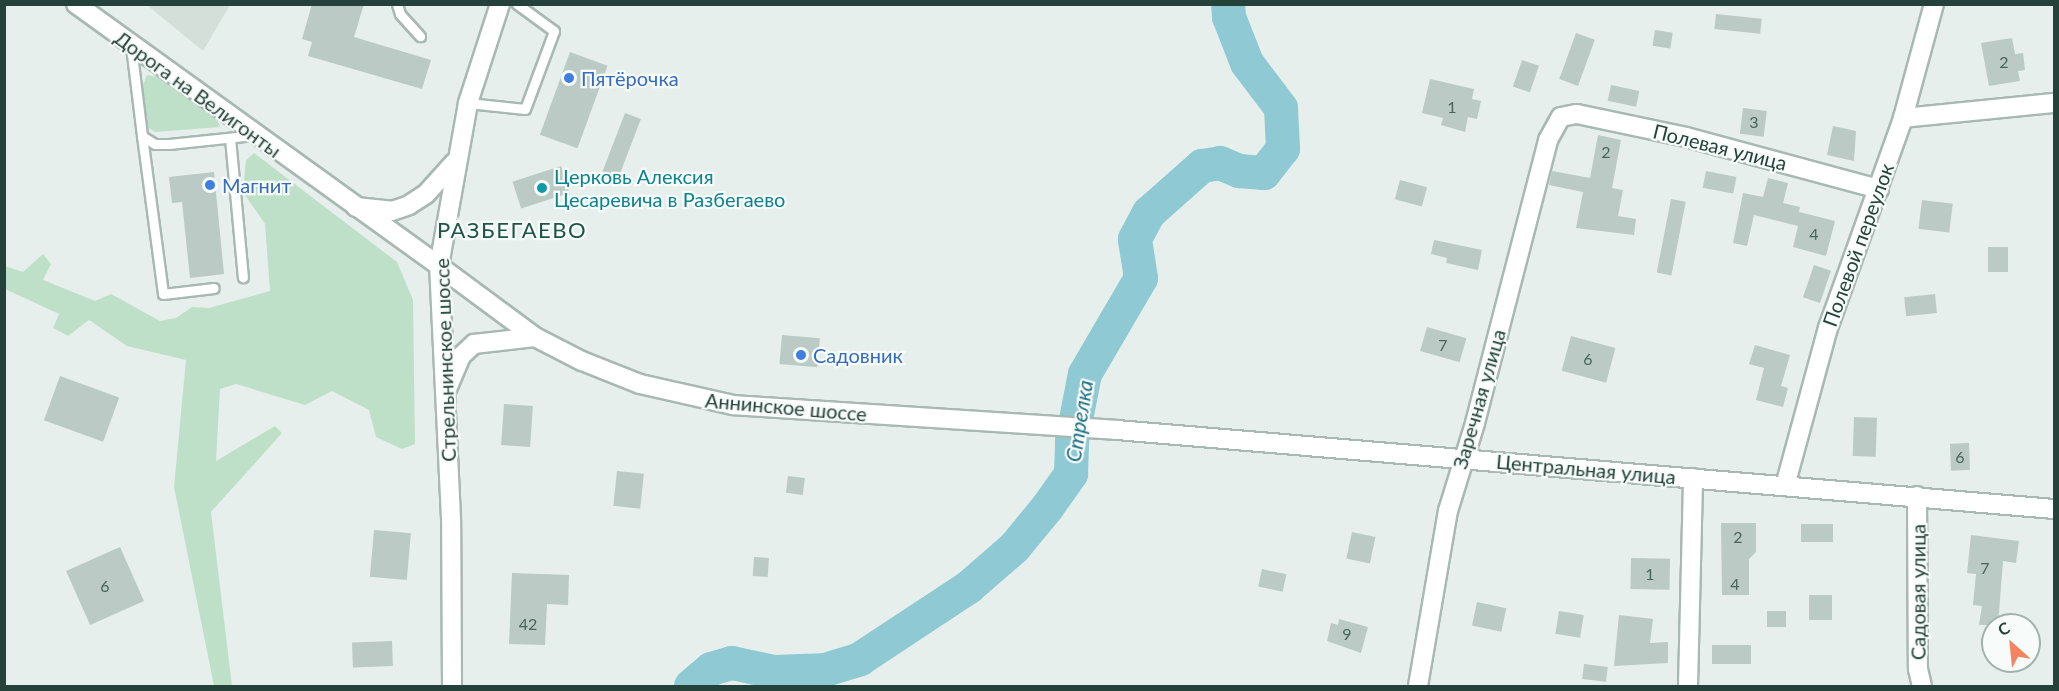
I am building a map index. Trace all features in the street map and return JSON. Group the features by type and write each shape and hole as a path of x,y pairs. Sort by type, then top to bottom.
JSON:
{"main road":[{"name":"Дорога на Велигонты","path":"76,4 438,266"},
{"name":"Стрельнинское шоссе","path":"452,687 451,518 438,266 454,163 468,103 500,4"},
{"name":"Полевой переулок","path":"1785,486 1828,328 1903,118 1934,4"},
{"path":"1903,118 2055,103"},
{"name":"Полевая улица","path":"1561,117 1577,114 1686,137 1878,189"},
{"name":"Заречная улица","path":"1418,687 1448,511 1462,459 1475,423 1548,140 1561,117"},
{"path":"356,207 392,211 409,205 426,194 454,163"},
{"name":"Аннинское шоссе","path":"438,266 535,337 613,375 695,399 791,410 1117,430"},
{"path":"444,400 451,374 461,356 474,344 535,337"},
{"name":"Центральная улица","path":"1117,430 1917,496 2055,510"},
{"path":"1688,687 1693,478"},
{"name":"Садовая улица","path":"1917,496 1918,669 1922,687"}],"lane":[{"path":"397,4 400,14 420,36"},
{"path":"468,103 525,109 554,31 517,4"},
{"path":"131,46 163,294 214,288"},
{"path":"142,136 162,144 255,135"},
{"path":"230,138 243,277"}],"shaded area":[{"path":"147,5 230,5 203,51"}],"green space":[{"path":"147,75 162,78 216,116 220,127 155,132 147,127 141,90"},
{"path":"254,153 397,262 413,300 415,444 402,449 376,437 369,410 332,391 305,405 236,384 220,389 216,461 275,426 282,433 211,512 232,686 214,686 174,487 186,360 127,346 89,320 68,336 53,328 59,314 5,289 5,266 23,272 43,254 51,264 43,280 95,301 111,294 160,321 176,318 192,307 209,308 270,291 265,224 243,192 246,160"}],"building":[{"path":"312,4 364,4 354,37 431,60 422,89 308,56 312,42 302,39"},
{"path":"1716,14 1762,19 1760,34 1714,29"},
{"path":"1655,30 1673,33 1670,49 1652,46"},
{"path":"1576,33 1595,40 1578,86 1559,79"},
{"path":"2012,38 2015,54 2023,53 2025,70 2018,71 2020,81 1989,86 1981,43"},
{"path":"570,52 608,66 577,148 540,135"},
{"path":"1522,60 1539,66 1530,92 1513,86"},
{"path":"1430,79 1474,89 1472,99 1481,101 1477,119 1468,117 1465,132 1441,125 1443,118 1422,113"},
{"path":"1611,85 1639,91 1636,107 1608,101"},
{"path":"1743,108 1767,111 1764,137 1740,134"},
{"path":"625,113 641,119 617,182 601,176"},
{"path":"1833,126 1856,131 1854,161 1827,155"},
{"path":"1598,135 1621,140 1612,188 1623,190 1618,216 1636,219 1634,235 1576,228 1583,192 1549,185 1552,171 1590,178"},
{"name":"Церковь Алексия Цесаревича в Разбегаево","path":"561,166 570,193 521,208 512,182"},
{"path":"1706,171 1736,177 1733,194 1703,188"},
{"path":"214,172 224,274 190,278 182,202 172,203 169,177"},
{"path":"1768,178 1788,183 1783,203 1800,207 1799,212 1835,221 1826,256 1793,247 1798,226 1754,215 1747,246 1733,243 1743,193 1763,197"},
{"path":"1400,180 1427,187 1422,207 1395,199"},
{"path":"1671,199 1686,202 1671,275 1657,273"},
{"path":"1922,200 1953,204 1949,233 1918,229"},
{"path":"1434,240 1482,250 1478,270 1446,263 1447,258 1431,254"},
{"path":"1988,247 2008,247 2008,272 1988,272"},
{"path":"1814,265 1831,271 1820,303 1803,297"},
{"path":"1935,294 1937,313 1906,316 1904,297"},
{"path":"1427,327 1466,338 1460,362 1420,351"},
{"path":"782,335 820,338 817,367 779,364"},
{"path":"1571,336 1615,348 1606,383 1562,371"},
{"path":"1755,345 1790,355 1781,386 1788,388 1783,407 1756,400 1764,368 1749,364"},
{"path":"60,376 119,398 103,442 44,420"},
{"path":"504,404 533,406 530,447 501,445"},
{"path":"1854,417 1877,418 1876,457 1853,456"},
{"path":"1969,443 1970,470 1951,471 1950,444"},
{"path":"617,471 644,474 640,509 613,506"},
{"path":"788,476 805,478 803,495 786,493"},
{"path":"1721,523 1756,523 1756,552 1749,559 1749,595 1722,595"},
{"path":"1801,524 1833,524 1833,542 1801,542"},
{"path":"374,530 411,533 407,580 370,577"},
{"path":"1352,532 1375,537 1370,563 1346,558"},
{"path":"1971,535 2019,541 2016,563 2003,561 1999,613 1981,613 1981,625 1979,625 1982,606 1973,605 1976,574 1967,573"},
{"path":"120,547 144,601 90,625 66,571"},
{"path":"754,557 769,558 768,577 753,576"},
{"path":"1631,558 1670,559 1669,590 1630,589"},
{"path":"1262,569 1286,574 1283,592 1258,587"},
{"path":"512,573 569,575 568,605 547,604 545,645 509,644"},
{"path":"1809,595 1832,595 1832,620 1809,620"},
{"path":"1477,602 1506,608 1501,632 1472,625"},
{"path":"1559,611 1584,615 1580,638 1555,634"},
{"path":"1767,611 1786,611 1786,627 1767,627"},
{"path":"1619,615 1653,619 1650,643 1668,642 1668,663 1614,666"},
{"path":"1339,619 1368,627 1361,653 1327,641 1331,623 1338,625"},
{"path":"392,641 393,666 353,667 352,642"},
{"path":"1712,645 1751,645 1751,664 1712,664"},
{"path":"1584,664 1608,667 1606,682 1582,679"}],"waterway":[{"name":"Стрелка","path":"691,686 711,669 732,663 774,672 825,670 860,659 969,587 1014,548 1047,508 1071,474 1072,440 1085,374 1141,278 1135,239 1149,213 1202,166 1220,163 1239,171 1264,173 1283,149 1281,108 1247,63 1229,17 1228,4"}],"place":[{"name":"Пятёрочка","path":"569,78"},
{"name":"Магнит","path":"210,185"},
{"name":"Церковь Алексия Цесаревича в Разбегаево","path":"542,188"},
{"name":"Садовник","path":"801,355"}],"district":[{"name":"РАЗБЕГАЕВО","path":"512,230"}]}
